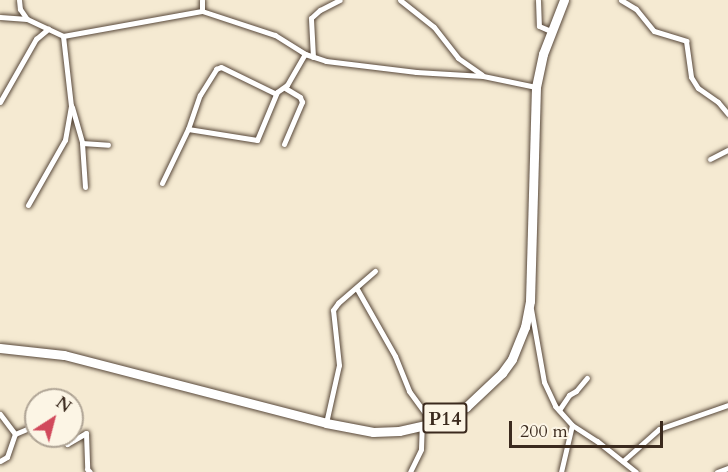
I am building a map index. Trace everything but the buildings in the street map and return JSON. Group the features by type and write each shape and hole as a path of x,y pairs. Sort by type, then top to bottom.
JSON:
{"main road":[{"name":"P14","path":"0,348 40,351 88,360 326,423 381,432 426,425 466,407 492,386 512,359 520,342 530,301 536,87 551,31 564,0"}],"street":[{"path":"19,0 20,9 27,19"},
{"path":"202,0 202,11"},
{"path":"313,57 311,18 320,10 340,0"},
{"path":"400,0 434,27 458,58 483,76"},
{"path":"538,0 539,26 551,31"},
{"path":"621,0 636,9 654,31 686,41 691,77 698,88 718,102 728,114"},
{"path":"0,17 27,19 63,36 202,11 275,34 313,57 416,72 483,76 536,87"},
{"path":"0,102 36,39 48,29"},
{"path":"63,36 71,106 82,143 85,187"},
{"path":"188,129 254,141 258,138 276,94 285,88 305,54"},
{"path":"162,183 188,129 200,95 216,69 221,68 276,94"},
{"path":"284,144 302,102 300,97 285,88"},
{"path":"28,206 65,140 71,106"},
{"path":"82,143 108,145"},
{"path":"710,159 728,150"},
{"path":"326,423 339,365 333,310 375,271"},
{"path":"357,289 395,356 408,391 425,413 426,425 421,449 410,472"},
{"path":"530,301 544,382 559,410 572,425 636,472"},
{"path":"559,410 569,395 576,391 587,378"},
{"path":"623,461 658,429 728,405"},
{"path":"0,414 15,434"},
{"path":"561,472 572,425"},
{"path":"0,461 7,457 15,434 24,430"},
{"path":"84,434 86,433 87,469 90,472"},
{"path":"717,472 728,468"}]}
